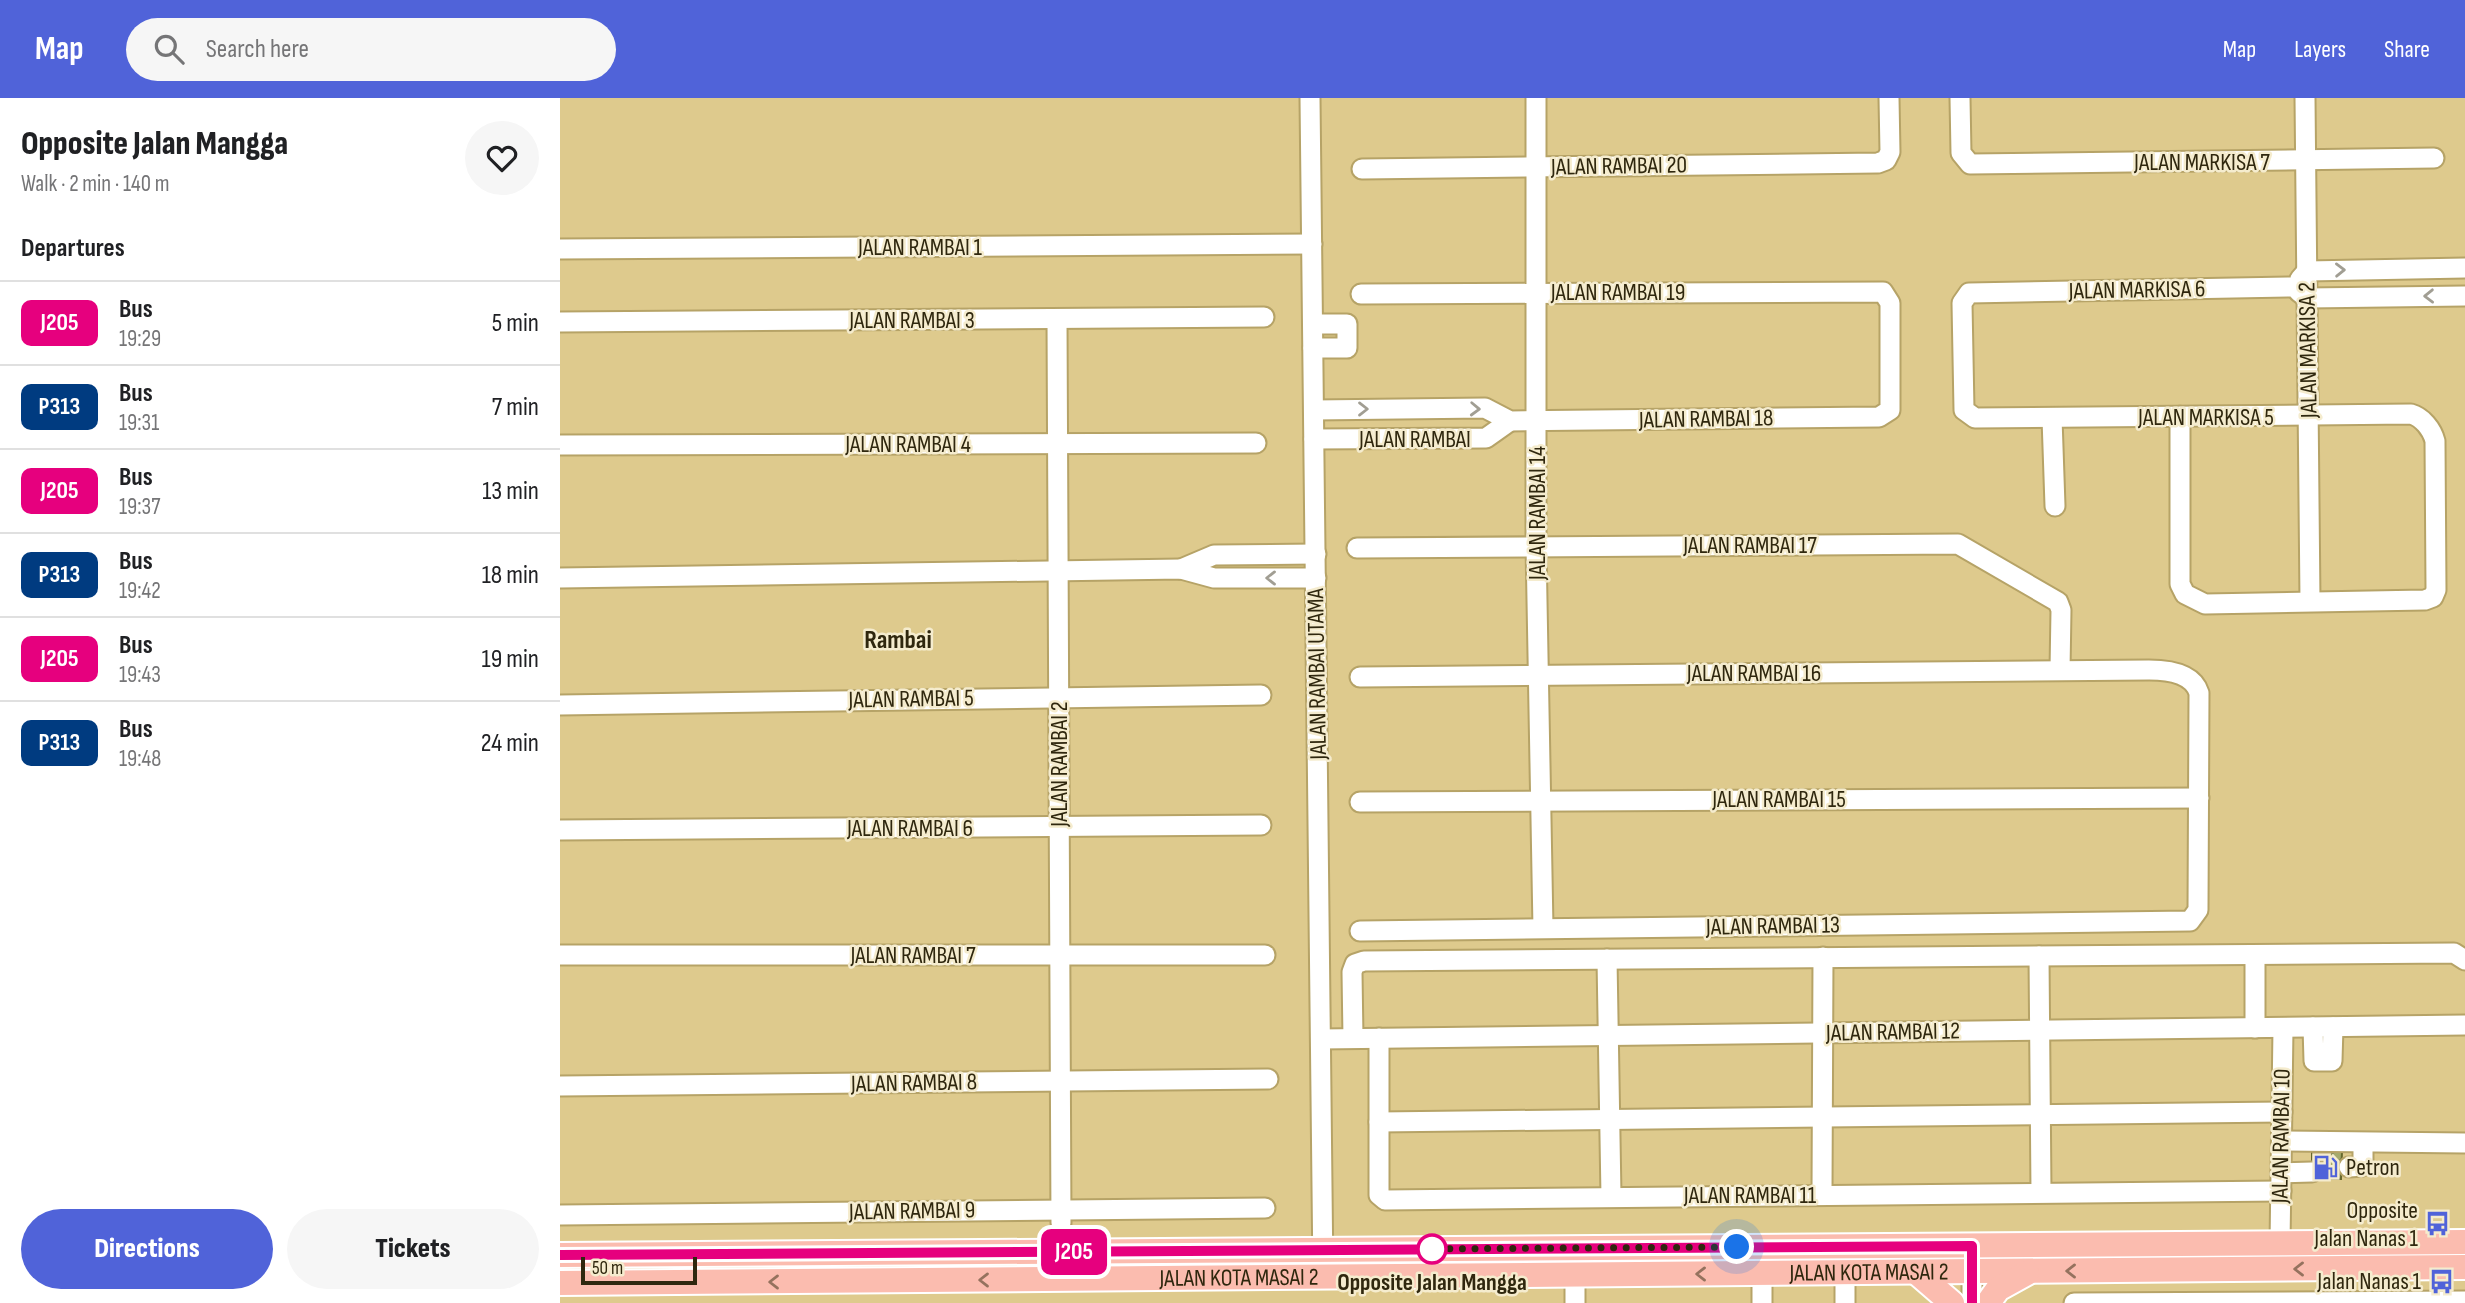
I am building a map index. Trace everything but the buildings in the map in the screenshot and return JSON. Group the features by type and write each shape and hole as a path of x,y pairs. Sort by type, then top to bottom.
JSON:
{"main road":[{"name":"JALAN KOTA MASAI 2","path":"560,1255 2465,1242"},
{"path":"842,1253 843,1281"},
{"name":"JALAN KOTA MASAI 2","path":"560,1283 2465,1267"},
{"path":"1988,1303 1998,1289 2030,1271"},
{"path":"1916,1272 1952,1303"}],"street":[{"name":"JALAN RAMBAI UTAMA","path":"1310,98 1323,1277"},
{"name":"JALAN RAMBAI 14","path":"1536,98 1536,546 1543,928"},
{"name":"JALAN RAMBAI 20","path":"1362,169 1875,164 1886,160 1889,152 1889,98"},
{"name":"JALAN MARKISA 7","path":"1960,98 1961,153 1970,164 2306,162 2434,158"},
{"name":"JALAN MARKISA 2","path":"2305,98 2307,271 2300,293 2309,417 2311,601"},
{"name":"JALAN RAMBAI 1","path":"560,249 1312,244"},
{"path":"2307,271 2465,268"},
{"name":"JALAN RAMBAI 19","path":"1361,294 1876,291 1886,295 1890,303 1891,405 1887,413 1876,417"},
{"name":"JALAN MARKISA 6","path":"1981,418 1966,414 1963,406 1962,303 1969,293 2300,293"},
{"path":"2300,293 2465,296"},
{"name":"JALAN RAMBAI 3","path":"560,322 1264,317"},
{"name":"JALAN RAMBAI 2","path":"1057,319 1061,1216"},
{"path":"1313,324 1347,324 1348,348 1313,348"},
{"name":"JALAN RAMBAI","path":"1314,410 1485,408 1510,421 1536,421"},
{"path":"1437,409 1437,439"},
{"name":"JALAN MARKISA 5","path":"1981,418 2414,414 2427,425 2435,440 2436,585 2433,597 2425,600 2311,601"},
{"path":"2180,416 2182,591 2202,603 2311,601"},
{"name":"JALAN RAMBAI 18","path":"1536,421 1876,417"},
{"path":"2052,418 2055,506"},
{"name":"JALAN RAMBAI","path":"1314,439 1486,438 1510,421"},
{"name":"JALAN RAMBAI 4","path":"560,445 1256,443"},
{"name":"JALAN RAMBAI 17","path":"1357,548 1961,545 2058,602 2061,610 2060,670"},
{"path":"1181,569 1214,555 1316,554"},
{"path":"560,578 1181,569 1214,578 1316,578"},
{"name":"JALAN RAMBAI 16","path":"1360,677 2060,670 2175,672 2199,689 2199,798"},
{"name":"JALAN RAMBAI 5","path":"560,705 1261,695"},
{"name":"JALAN RAMBAI 15","path":"1360,802 2199,798"},
{"name":"JALAN RAMBAI 13","path":"1360,931 2185,921 2194,918 2198,910 2199,798"},
{"name":"JALAN RAMBAI 6","path":"560,830 1261,825"},
{"path":"1353,1038 1352,972 1359,961 2454,953 2465,960"},
{"name":"JALAN RAMBAI 7","path":"560,955 1265,955"},
{"path":"2255,955 2255,1028"},
{"path":"2039,956 2041,1192"},
{"path":"1822,957 1822,1194"},
{"path":"1607,959 1611,1196"},
{"name":"JALAN RAMBAI 12","path":"1321,1039 2465,1025"},
{"name":"JALAN RAMBAI 10","path":"2280,1244 2283,1028"},
{"name":"JALAN RAMBAI 11","path":"1379,1038 1379,1195 1385,1200 2041,1192 2281,1166"},
{"name":"JALAN RAMBAI 8","path":"560,1086 1268,1079"},
{"path":"1379,1122 2282,1112"},
{"path":"2281,1166 2363,1144 2465,1143"},
{"path":"2344,1167 2363,1166 2363,1144"},
{"path":"2281,1166 2312,1166"},
{"name":"JALAN RAMBAI 9","path":"560,1214 1061,1216 1265,1208"},
{"path":"1972,1246 1972,1303"},
{"path":"1762,1273 1762,1303"},
{"path":"1845,1273 1845,1303"},
{"path":"1575,1275 1575,1303"},
{"path":"2074,1303 2465,1301"}],"tunnel":[{"path":"2312,1160 2341,1161"}],"bus line":[{"name":"J205","path":"560,1255 1972,1246 1972,1303"}],"place":[{"name":"Petron","path":"2326,1167"},
{"name":"Opposite Jalan Nanas 1","path":"2438,1224"},
{"name":"Opposite Jalan Mangga","path":"1432,1249"},
{"name":"Jalan Nanas 1","path":"2441,1281"}],"district":[{"name":"Rambai","path":"898,640"}],"route":[{"path":"1432,1249 1422,1249 1737,1247"}]}
